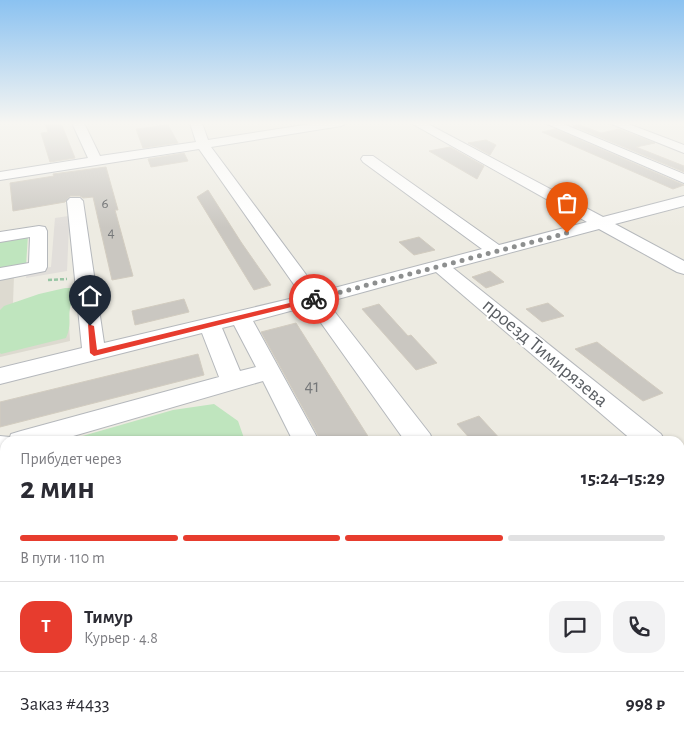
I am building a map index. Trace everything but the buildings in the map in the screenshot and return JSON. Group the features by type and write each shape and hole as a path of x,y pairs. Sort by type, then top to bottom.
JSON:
{"street":[{"path":"0,176 117,158"},
{"path":"212,158 416,436"},
{"path":"482,158 684,268"},
{"path":"634,158 684,179"},
{"path":"368,159 495,250"},
{"path":"75,201 94,353"},
{"path":"0,376 314,299 684,201"},
{"path":"0,238 39,231 38,267 0,274"},
{"name":"проезд Тимирязева","path":"440,266 645,436"},
{"path":"240,317 303,436"},
{"path":"210,325 233,382"},
{"path":"39,436 270,371"}],"shaded area":[{"path":"75,215 75,225 69,226 67,271 26,278 27,271 51,267 55,218"},
{"path":"14,276 13,303 67,292 70,341 0,357 0,278"}],"green space":[{"path":"28,235 26,266 0,271 0,240"},
{"path":"65,288 75,288 66,338 1,354 0,310 4,306 39,294"},
{"path":"214,404 238,421 243,436 82,436 173,410"}],"way so far":[{"path":"314,299 495,250 567,233"}],"route":[{"path":"90,326 94,353 314,299"}]}
